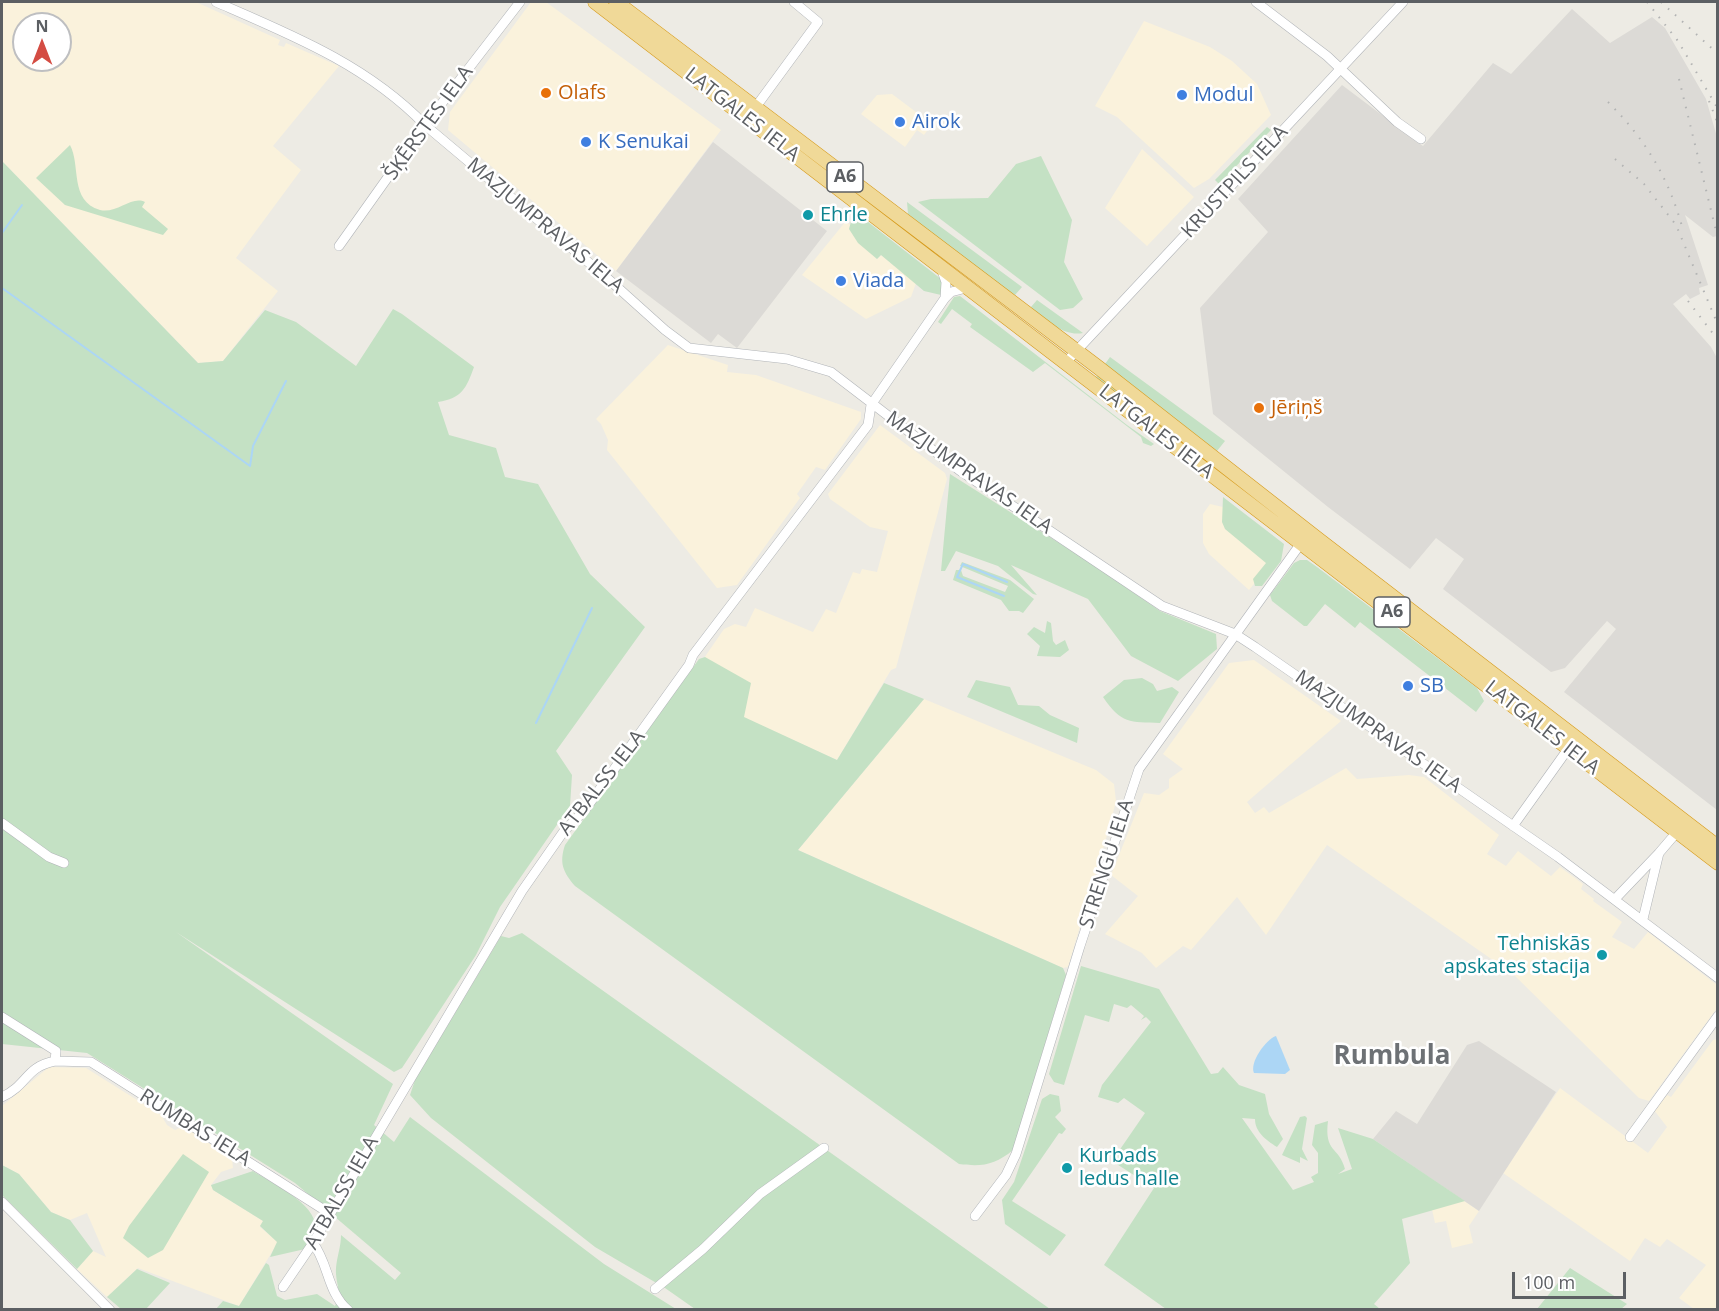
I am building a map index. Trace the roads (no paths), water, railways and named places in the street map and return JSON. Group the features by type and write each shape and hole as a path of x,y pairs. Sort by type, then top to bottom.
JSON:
{"highway":[{"name":"LATGALES IELA","path":"595,2 940,268 1071,356"},
{"name":"LATGALES IELA","path":"616,2 1305,538 1716,851"},
{"name":"LATGALES IELA","path":"1305,538 1568,749 1677,832 1716,851"}],"street":[{"name":"MAZJUMPRAVAS IELA","path":"216,2 349,64 399,99 425,125 689,348 787,359 831,372 871,405 959,470 1162,606 1235,634 1616,898 1718,978"},
{"name":"ŠĶĒRSTES IELA","path":"339,246 425,125 520,2"},
{"path":"755,108 818,22 794,2"},
{"path":"1256,2 1326,56 1397,122 1421,139"},
{"name":"KRUSTPILS IELA","path":"1071,356 1403,2"},
{"path":"940,268 946,282 945,298"},
{"name":"ATBALSS IELA","path":"283,1287 313,1243 522,891 564,831 584,811 689,666 693,655 868,425 871,405 945,298 951,292 970,286"},
{"name":"STRENGU IELA","path":"975,1216 1006,1175 1016,1154 1080,946 1139,769 1305,538"},
{"path":"1513,826 1568,749"},
{"path":"2,823 49,857 64,863"},
{"path":"1616,898 1677,832"},
{"path":"1643,919 1659,853"},
{"path":"1630,1137 1718,1016"},
{"path":"2,1017 56,1051 55,1061 32,1069 22,1084 2,1096"},
{"name":"RUMBAS IELA","path":"55,1061 91,1062 329,1213"},
{"path":"655,1289 703,1249 760,1194 824,1149"},
{"path":"2,1202 110,1310"},
{"path":"313,1243 326,1265 328,1281 337,1305 348,1310"}],"water":[{"path":"1276,1036 1290,1070 1285,1074 1254,1073 1254,1063 1259,1052"}],"waterway":[{"path":"2,233 22,205"},
{"path":"2,288 250,466 253,446 286,381"},
{"path":"1004,596 957,577 963,564 1007,582"},
{"path":"536,723 592,608"}],"railway":[{"path":"1647,2 1678,41 1718,109"},
{"path":"1661,2 1718,54"},
{"path":"1679,79 1718,239"},
{"path":"1709,101 1718,124"},
{"path":"1608,102 1645,145 1671,193 1683,230"},
{"path":"1615,159 1644,184 1676,225 1718,325"},
{"path":"1688,301 1718,340"}],"place":[{"name":"Olafs","path":"546,93"},
{"name":"Modul","path":"1182,95"},
{"name":"Airok","path":"900,122"},
{"name":"K Senukai","path":"586,142"},
{"name":"Ehrle","path":"808,215"},
{"name":"Viada","path":"841,281"},
{"name":"Jēriņš","path":"1259,408"},
{"name":"SB","path":"1408,686"},
{"name":"Tehniskās apskates stacija","path":"1602,955"},
{"name":"Kurbads ledus halle","path":"1067,1168"}],"district":[{"name":"Rumbula","path":"1392,1057"}]}
